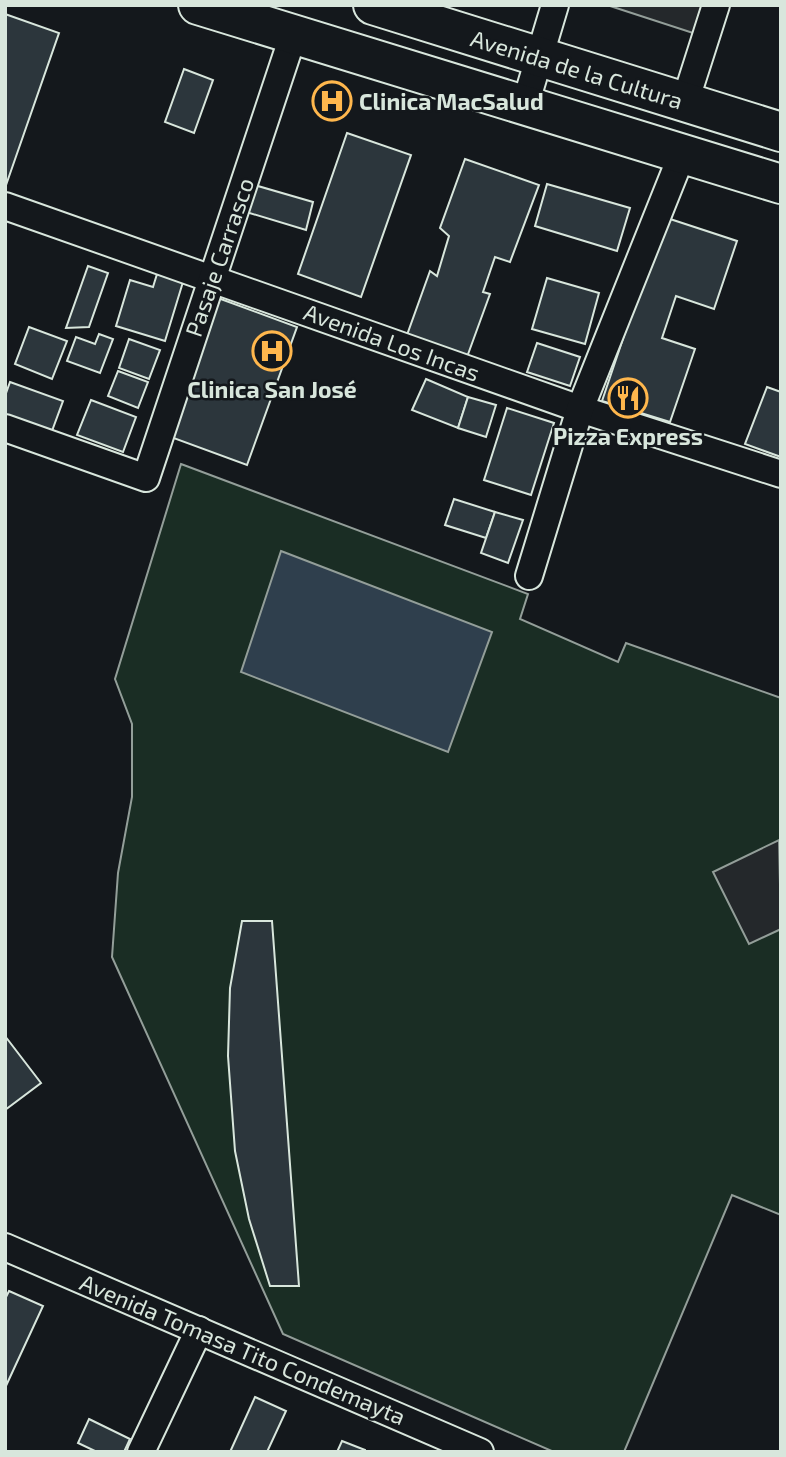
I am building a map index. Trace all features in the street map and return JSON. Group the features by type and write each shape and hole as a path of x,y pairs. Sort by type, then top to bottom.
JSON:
{"highway":[{"path":"198,5 781,184"},
{"name":"Avenida de la Cultura","path":"373,5 781,132"}],"street":[{"path":"525,105 555,5"},
{"path":"685,102 716,5"},
{"name":"Pasaje Carrasco","path":"5,428 146,478 293,36"},
{"path":"529,576 580,409 683,152"},
{"name":"Avenida Los Incas","path":"5,206 580,409 781,474"},
{"name":"Avenida Tomasa Tito Condemayta","path":"5,1247 480,1452"},
{"path":"141,1452 199,1330"}],"green space":[{"path":"181,464 528,594 520,619 618,662 626,643 781,698 781,1215 732,1195 624,1452 554,1452 283,1334 112,957 118,873 132,797 132,724 115,679"}],"shaded area":[{"path":"607,5 702,5 693,33"},
{"path":"779,840 781,929 749,944 713,872"}],"water":[{"path":"281,551 492,632 448,752 241,672"}],"building":[{"path":"5,14 59,33 5,188"},
{"path":"184,69 213,80 194,133 165,122"},
{"path":"347,133 411,155 361,297 298,274"},
{"path":"465,159 539,185 510,262 495,257 483,292 490,294 467,357 407,335 430,271 437,276 449,236 440,228"},
{"path":"251,184 313,202 306,230 243,211"},
{"path":"547,184 630,208 617,251 535,226"},
{"path":"664,217 737,241 714,309 676,296 662,338 695,349 670,422 602,401"},
{"path":"88,266 108,273 89,327 66,328"},
{"path":"157,274 183,282 165,341 116,326 130,280 153,287"},
{"path":"547,278 599,293 585,344 532,329"},
{"path":"218,298 297,327 247,465 168,436"},
{"path":"29,327 67,341 52,379 15,364"},
{"path":"99,334 113,339 100,373 67,361 76,337 95,344"},
{"path":"129,339 160,350 149,379 119,368"},
{"path":"537,343 580,357 570,386 527,372"},
{"path":"118,371 148,382 138,408 108,396"},
{"path":"426,379 468,397 458,428 412,410"},
{"path":"10,382 63,401 49,439 5,424 5,396"},
{"path":"767,387 781,392 781,457 745,444"},
{"path":"468,397 496,405 486,437 458,428"},
{"path":"91,400 136,417 123,452 77,435"},
{"path":"507,408 554,423 531,495 484,480"},
{"path":"454,499 495,512 486,538 445,525"},
{"path":"495,512 523,520 508,563 481,553"},
{"path":"242,921 272,921 299,1286 270,1286 249,1219 235,1151 228,1056 230,988"},
{"path":"5,1036 41,1083 5,1110"},
{"path":"9,1291 43,1306 5,1388 5,1299"},
{"path":"255,1397 286,1411 267,1452 230,1452"},
{"path":"89,1419 130,1439 124,1452 97,1452 78,1443"},
{"path":"342,1441 365,1450 365,1452 337,1452"}],"place":[{"name":"Clinica MacSalud","path":"332,101"},
{"name":"Clinica San José","path":"272,351"},
{"name":"Pizza Express","path":"628,398"}]}
